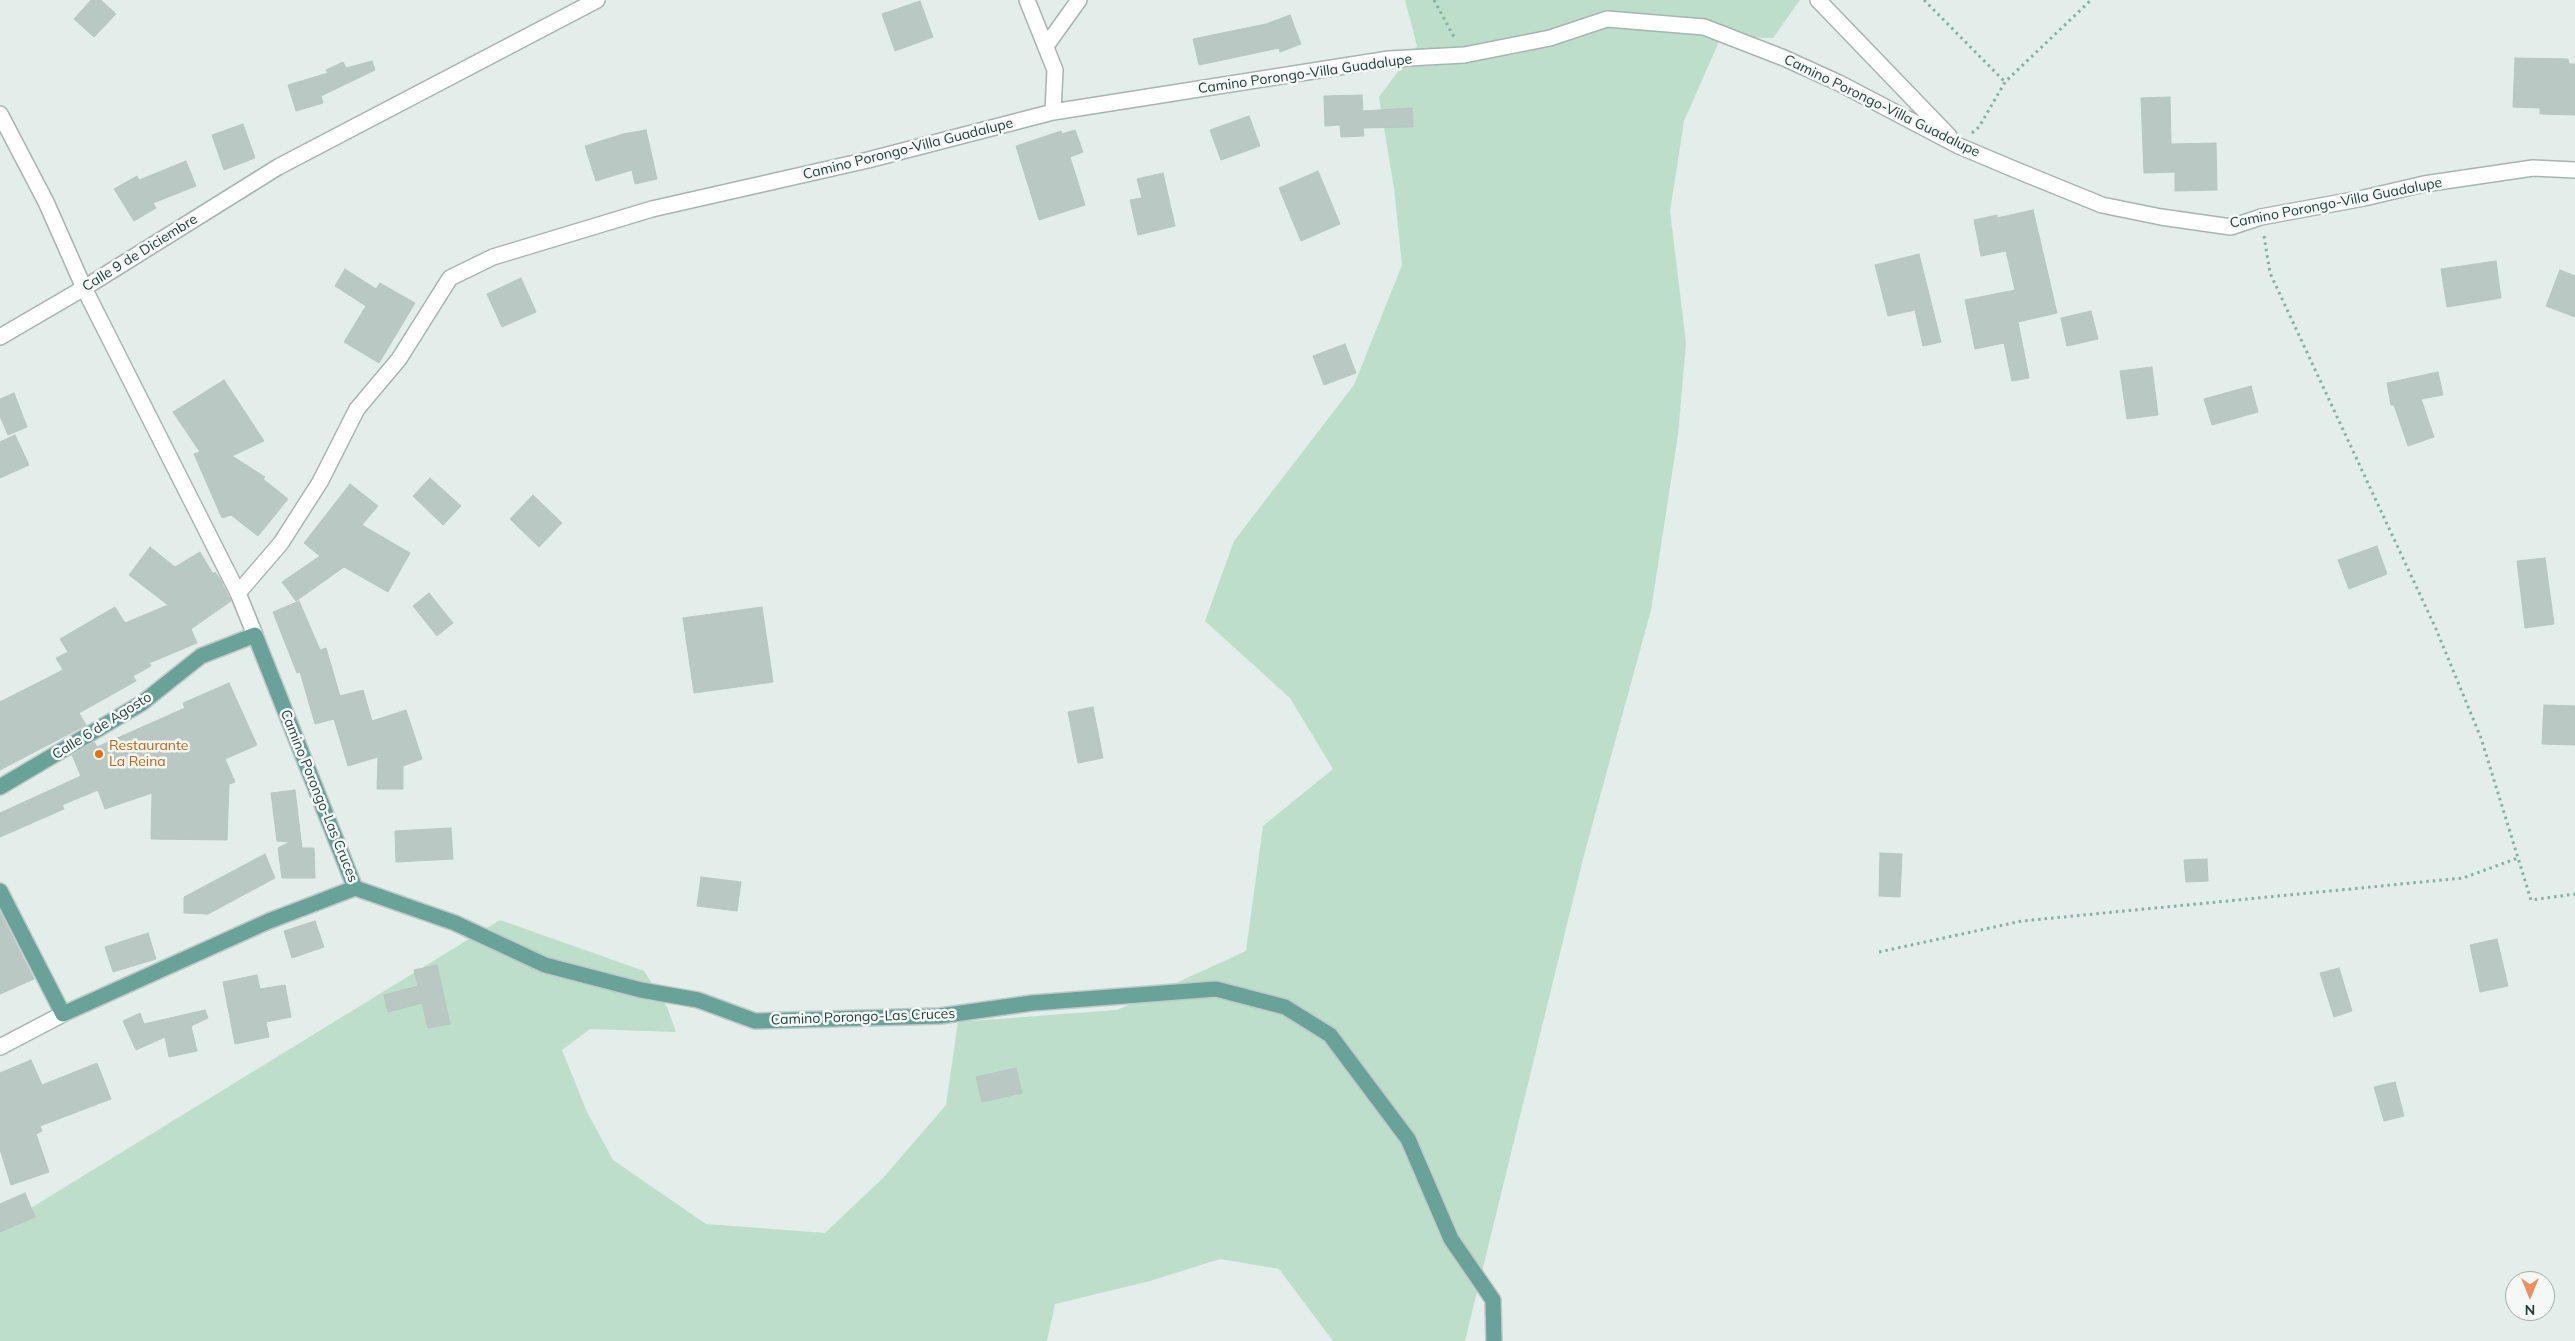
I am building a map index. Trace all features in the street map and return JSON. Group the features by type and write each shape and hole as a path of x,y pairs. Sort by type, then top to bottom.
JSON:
{"main road":[{"name":"Calle 6 de Agosto","path":"0,787 142,703 201,656 255,635"},
{"name":"Camino Porongo-Las Cruces","path":"255,635 355,888 455,923 545,965 641,990 698,1000 755,1021 940,1016 1042,1002 1216,989 1285,1008 1330,1035 1408,1139 1450,1239 1493,1300 1494,1341"},
{"path":"0,891 63,1014 269,922 355,888"}],"street":[{"name":"Calle 9 de Diciembre","path":"0,336 84,288 278,166 597,0"},
{"path":"1027,0 1054,70 1053,112"},
{"path":"1046,46 1079,0"},
{"path":"1818,0 1959,146"},
{"name":"Camino Porongo-Villa Guadalupe","path":"238,593 281,543 320,482 357,409 399,359 450,278 494,258 652,209 858,162 1053,112 1389,59 1464,55 1550,38 1607,19 1704,27 1784,58 1839,83 1959,146 2102,205 2161,217 2231,227 2261,217 2364,198 2424,184 2533,168 2575,170"},
{"path":"0,114 46,202 84,288 238,593 255,635"},
{"path":"0,1047 63,1014"}],"path":[{"path":"1434,0 1464,55"},
{"path":"1924,0 2005,82"},
{"path":"1959,146 1978,127 2005,82 2091,0"},
{"path":"2261,217 2270,273 2436,629 2481,738 2531,900 2575,894"},
{"path":"1879,952 2022,922 2463,878 2518,858"}],"green space":[{"path":"1405,0 1800,0 1773,38 1721,37 1684,121 1670,211 1686,343 1678,435 1651,610 1584,855 1465,1341 1333,1341 1279,1269 1220,1259 1150,1281 1055,1304 1047,1341 0,1341 0,1227 500,920 644,971 667,1007 676,1032 590,1029 562,1050 587,1112 613,1160 706,1224 825,1233 883,1178 946,1105 958,1022 1117,1010 1246,951 1263,826 1333,769 1290,698 1205,621 1234,541 1354,385 1402,265 1394,188 1379,97 1417,46"}],"building":[{"path":"91,0 101,0 116,14 94,37 74,19"},
{"path":"920,1 933,37 895,51 882,14"},
{"path":"1290,15 1301,44 1280,52 1279,48 1199,65 1193,39 1266,24"},
{"path":"2515,58 2568,59 2569,64 2575,64 2575,115 2540,114 2540,108 2513,107"},
{"path":"372,61 375,70 321,96 323,103 296,111 288,85 328,73 326,70 343,62 346,68"},
{"path":"1362,95 1363,111 1412,108 1413,127 1363,128 1364,136 1341,137 1340,125 1325,126 1324,96"},
{"path":"2170,97 2171,144 2216,143 2217,190 2175,191 2175,172 2144,173 2141,98"},
{"path":"1249,116 1260,146 1221,160 1210,130"},
{"path":"243,124 255,158 224,170 212,135"},
{"path":"646,130 657,179 635,184 632,170 596,181 585,146 623,134"},
{"path":"1075,130 1083,152 1070,157 1085,205 1039,220 1016,146 1061,131 1062,134"},
{"path":"186,161 196,186 153,203 156,208 134,221 114,189 137,176 139,180"},
{"path":"1318,171 1340,224 1301,241 1279,188"},
{"path":"1163,173 1175,226 1138,235 1130,200 1142,198 1137,179"},
{"path":"2033,210 2057,313 2018,322 2029,378 2012,381 2004,343 1975,349 1965,300 2015,290 2006,251 1981,256 1974,220 1997,215 1997,218"},
{"path":"1919,254 1941,342 1923,346 1915,310 1888,316 1875,265"},
{"path":"2496,261 2501,298 2447,307 2441,269"},
{"path":"345,269 376,289 380,283 415,303 379,363 344,342 366,306 335,286"},
{"path":"2560,270 2575,276 2575,317 2546,306"},
{"path":"521,278 536,312 502,327 487,294"},
{"path":"2091,311 2098,339 2067,346 2061,318"},
{"path":"1345,344 1356,373 1324,385 1313,356"},
{"path":"2152,367 2158,415 2127,419 2120,371"},
{"path":"2438,372 2443,395 2421,399 2434,437 2408,446 2394,405 2391,405 2387,383"},
{"path":"224,380 264,441 232,456 265,477 263,479 288,499 258,536 231,515 222,518 194,454 200,452 173,412"},
{"path":"2251,386 2258,412 2212,425 2204,399"},
{"path":"14,393 27,427 8,435 0,416 0,399"},
{"path":"15,435 29,465 0,478 0,442"},
{"path":"430,478 461,506 443,525 413,496"},
{"path":"350,484 378,506 362,525 410,553 388,592 344,567 296,601 282,582 320,556 304,543"},
{"path":"533,495 562,523 539,547 510,519"},
{"path":"2377,546 2387,574 2349,589 2338,560"},
{"path":"150,547 175,567 200,552 213,574 215,572 220,579 231,601 191,629 197,643 149,663 151,666 133,676 136,681 79,713 86,725 0,770 0,702 63,670 56,658 68,652 60,639 115,607 125,623 168,605 129,575"},
{"path":"2545,558 2554,624 2525,628 2517,561"},
{"path":"429,593 453,623 437,636 413,606"},
{"path":"299,601 320,650 326,648 340,696 363,690 372,721 406,710 422,759 403,766 403,789 377,789 378,757 348,766 334,719 315,724 300,672 297,673 273,612"},
{"path":"762,607 773,682 694,693 683,618"},
{"path":"229,683 257,745 225,759 235,782 229,784 227,840 151,839 152,793 105,809 98,790 62,805 64,809 0,837 0,813 81,776 72,755 94,742 97,747 185,708 183,703"},
{"path":"2544,705 2575,706 2575,745 2542,744"},
{"path":"1093,707 1103,758 1078,763 1068,712"},
{"path":"295,790 302,848 314,848 315,878 282,878 278,848 290,842 277,841 271,793"},
{"path":"451,828 453,859 396,862 395,831"},
{"path":"1880,853 1902,854 1900,897 1879,896"},
{"path":"265,854 275,878 208,914 184,913 184,897"},
{"path":"2207,859 2208,881 2186,882 2184,860"},
{"path":"701,877 741,882 737,911 697,906"},
{"path":"0,912 34,979 0,994"},
{"path":"315,921 324,947 292,958 284,931"},
{"path":"148,933 156,959 113,972 105,947"},
{"path":"2497,939 2508,986 2480,992 2470,945"},
{"path":"437,965 450,1024 428,1028 422,1003 388,1012 384,995 418,986 414,970"},
{"path":"2339,968 2352,1011 2334,1017 2320,973"},
{"path":"257,975 260,989 285,985 291,1017 266,1022 269,1037 235,1044 223,982"},
{"path":"205,1010 208,1018 191,1026 197,1051 169,1057 165,1037 136,1050 123,1021 140,1013 144,1024"},
{"path":"31,1060 42,1085 97,1063 111,1099 40,1126 42,1131 36,1134 49,1172 11,1185 0,1149 0,1073"},
{"path":"1016,1068 1022,1093 982,1102 976,1077"},
{"path":"2395,1082 2404,1116 2384,1121 2374,1087"},
{"path":"25,1193 35,1217 0,1232 0,1204"}],"place":[{"name":"Restaurante La Reina","path":"99,754"}]}
